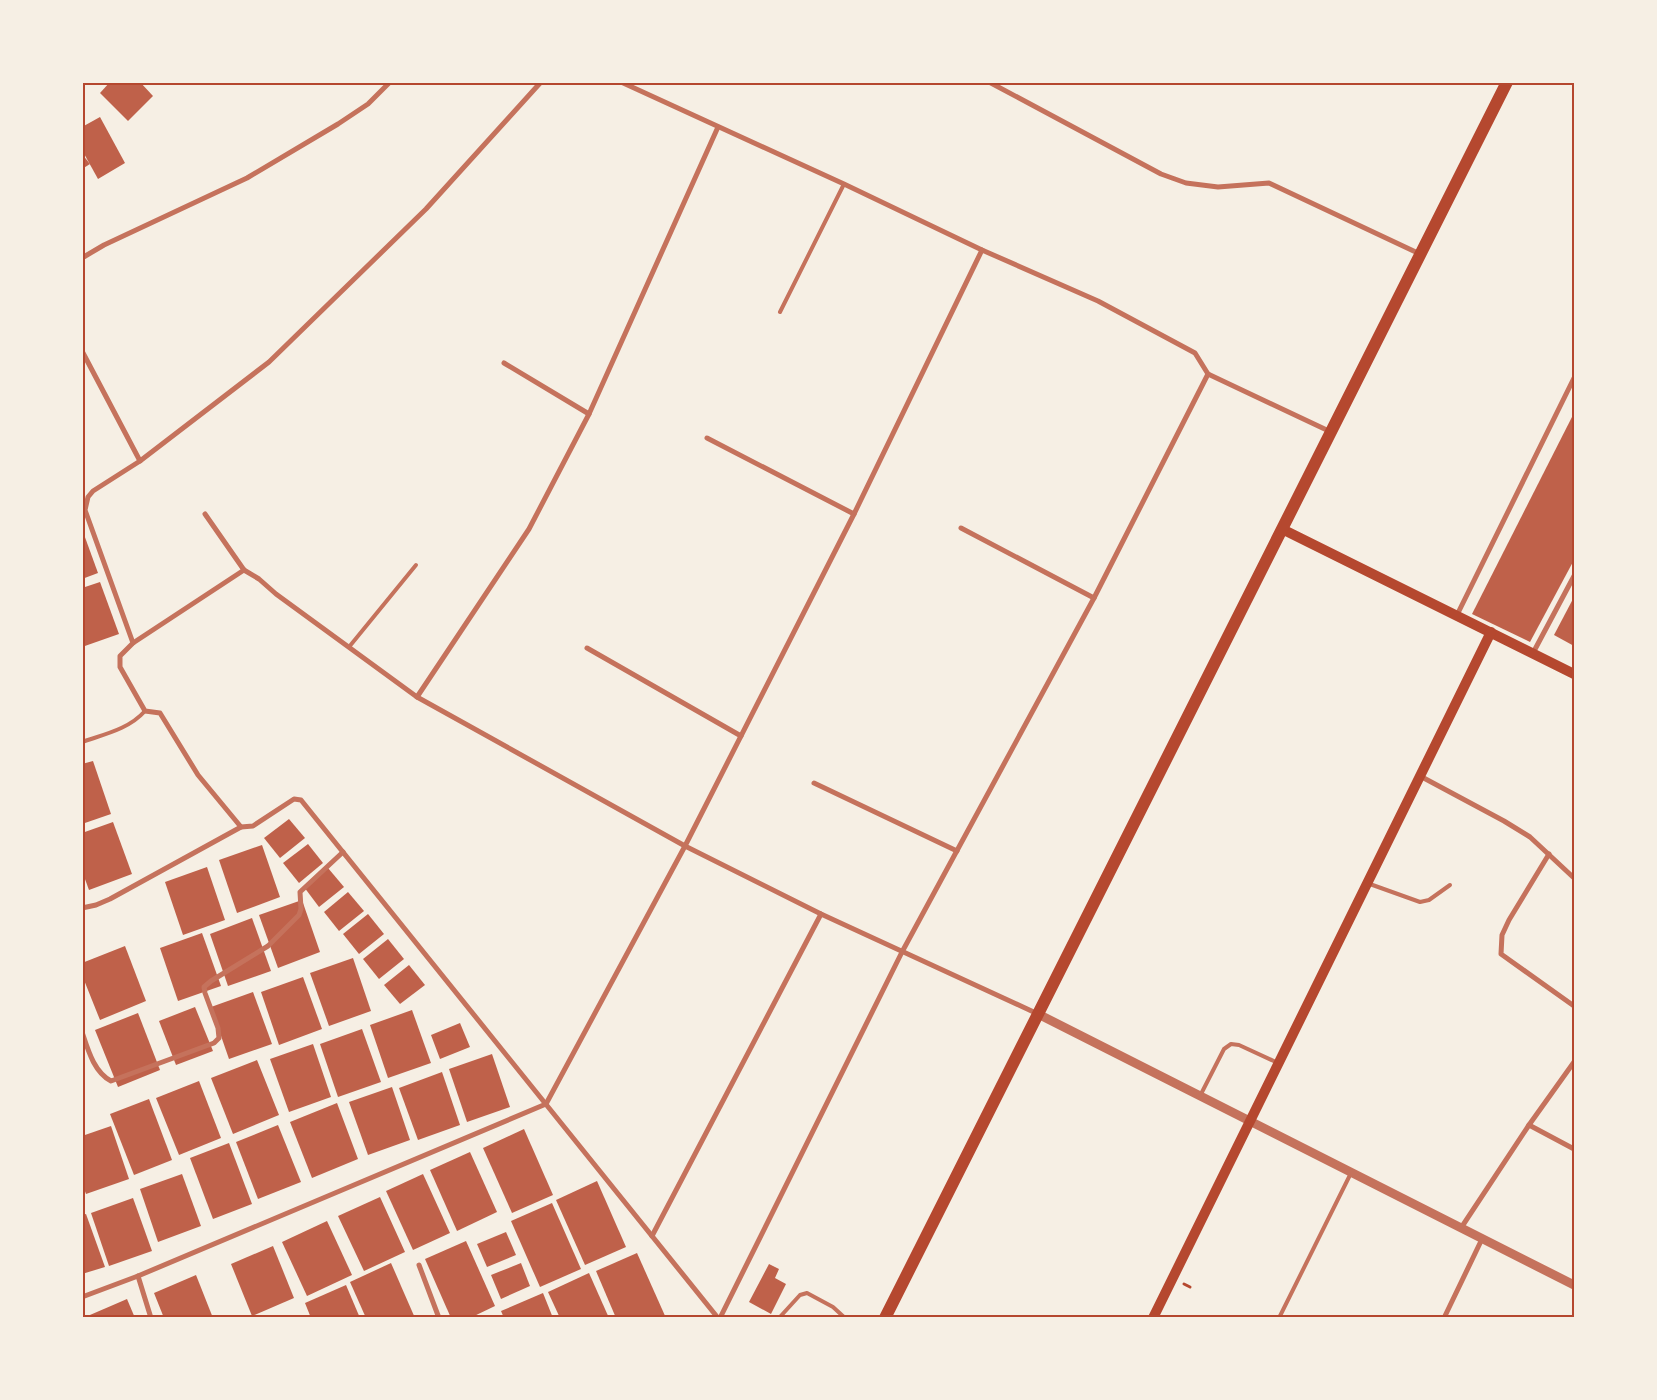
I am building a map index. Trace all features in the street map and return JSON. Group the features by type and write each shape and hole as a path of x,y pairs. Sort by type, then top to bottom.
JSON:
{"main road":[{"path":"885,1318 1507,82"},
{"path":"1282,529 1574,674"},
{"path":"1152,1318 1491,632"}],"street":[{"path":"82,258 104,244 246,178 338,124 368,104 390,82"},
{"path":"133,643 85,510 88,497 93,491 140,461 269,362 426,209 540,82"},
{"path":"621,82 844,184 982,250 1098,301 1195,353 1208,374 1331,432"},
{"path":"989,82 1161,174 1186,183 1218,187 1269,183 1421,254"},
{"path":"417,697 530,528 589,414 718,126"},
{"path":"82,1296 138,1276 546,1104 685,846 854,514 982,250"},
{"path":"82,351 140,461"},
{"path":"504,363 589,414"},
{"path":"82,908 110,899 241,828 253,826 294,799 301,800 719,1318 902,952 1094,598 1208,374"},
{"path":"1457,616 1574,378"},
{"path":"707,438 854,514"},
{"path":"204,514 244,570 259,579 417,697 685,846 821,914 1038,1014 1574,1286"},
{"path":"961,528 1094,598"},
{"path":"241,828 198,774 160,712 145,711 120,667 119,660 120,656 133,643 244,570"},
{"path":"1533,653 1574,576"},
{"path":"588,648 741,736"},
{"path":"1420,776 1530,837 1574,878"},
{"path":"814,782 957,851"},
{"path":"82,1032 85,1050 102,1076 111,1081 214,1043 219,1038 218,1028 204,987 268,946 293,922 301,909 300,892 343,852"},
{"path":"1549,854 1509,920 1502,935 1501,954 1574,1006"},
{"path":"652,1236 821,914"},
{"path":"1461,1228 1529,1125 1574,1062"},
{"path":"1529,1125 1574,1149"},
{"path":"1444,1318 1482,1239"},
{"path":"419,1265 439,1318"},
{"path":"138,1276 151,1318"}],"lane":[{"path":"780,312 844,184"},
{"path":"349,647 416,565"},
{"path":"82,742 136,721 145,711"},
{"path":"1367,883 1420,902 1428,900 1450,885"},
{"path":"1200,1096 1224,1049 1231,1044 1239,1045 1278,1062"},
{"path":"1279,1318 1352,1173"},
{"path":"779,1318 800,1295 807,1293 833,1307 845,1318"}],"building":[{"path":"110,82 140,82 153,96 128,121 100,93"},
{"path":"100,117 125,163 98,179 82,150 82,127"},
{"path":"82,154 90,164 82,169"},
{"path":"1574,413 1574,560 1530,642 1472,614"},
{"path":"82,529 98,573 82,579"},
{"path":"100,582 119,634 82,647 82,588"},
{"path":"1574,597 1574,646 1554,635"},
{"path":"93,761 111,814 82,824 82,764"},
{"path":"289,819 305,838 280,858 264,838"},
{"path":"113,822 132,874 89,890 82,871 82,833"},
{"path":"308,844 323,863 299,883 283,863"},
{"path":"262,845 280,897 237,913 219,860"},
{"path":"207,867 225,920 183,935 165,882"},
{"path":"328,868 344,887 319,907 304,887"},
{"path":"348,892 364,911 339,931 324,912"},
{"path":"302,900 320,952 278,968 259,915"},
{"path":"368,914 384,934 359,954 343,934"},
{"path":"252,918 271,971 228,986 210,934"},
{"path":"202,933 221,986 178,1001 160,948"},
{"path":"388,939 404,959 379,979 363,959"},
{"path":"125,946 146,1001 100,1020 82,975 82,963"},
{"path":"353,958 371,1011 329,1026 310,973"},
{"path":"409,965 425,985 400,1004 384,985"},
{"path":"303,977 322,1029 279,1045 261,992"},
{"path":"253,992 272,1044 229,1059 211,1007"},
{"path":"195,1007 213,1051 176,1065 159,1021"},
{"path":"412,1010 431,1063 388,1078 370,1025"},
{"path":"138,1013 160,1070 118,1087 95,1030"},
{"path":"460,1023 470,1047 440,1059 431,1035"},
{"path":"362,1029 381,1082 338,1097 320,1044"},
{"path":"313,1044 331,1097 289,1112 270,1059"},
{"path":"492,1054 510,1107 467,1122 449,1069"},
{"path":"257,1060 279,1115 233,1134 211,1078"},
{"path":"442,1072 460,1125 418,1140 399,1088"},
{"path":"199,1081 221,1138 179,1155 156,1098"},
{"path":"392,1087 410,1140 368,1155 349,1102"},
{"path":"149,1099 172,1160 134,1175 110,1114"},
{"path":"337,1103 358,1159 312,1178 290,1122"},
{"path":"278,1125 301,1182 258,1199 236,1142"},
{"path":"111,1126 129,1179 86,1194 82,1183 82,1136"},
{"path":"524,1129 553,1195 512,1213 483,1148"},
{"path":"229,1143 252,1204 213,1219 190,1158"},
{"path":"470,1152 497,1212 457,1231 430,1170"},
{"path":"182,1174 201,1226 158,1242 140,1189"},
{"path":"423,1174 450,1233 413,1250 386,1191"},
{"path":"597,1181 626,1247 585,1265 556,1200"},
{"path":"380,1197 405,1252 364,1271 338,1216"},
{"path":"133,1198 152,1251 109,1266 91,1213"},
{"path":"552,1203 581,1269 540,1287 511,1221"},
{"path":"86,1214 105,1267 82,1274 82,1215"},
{"path":"327,1221 352,1275 307,1296 282,1242"},
{"path":"506,1232 516,1255 487,1267 477,1244"},
{"path":"466,1241 495,1306 470,1318 451,1318 425,1259"},
{"path":"273,1246 294,1298 252,1316 231,1264"},
{"path":"637,1253 666,1318 616,1318 596,1271"},
{"path":"391,1263 415,1318 366,1318 350,1282"},
{"path":"521,1263 530,1286 501,1299 491,1275"},
{"path":"769,1264 779,1269 775,1278 786,1284 771,1314 749,1302"},
{"path":"589,1273 609,1318 560,1318 548,1292"},
{"path":"196,1275 213,1318 164,1318 154,1293"},
{"path":"346,1285 360,1318 311,1318 305,1303"},
{"path":"543,1293 553,1318 504,1318 501,1311"},
{"path":"127,1299 135,1318 83,1318"}]}
